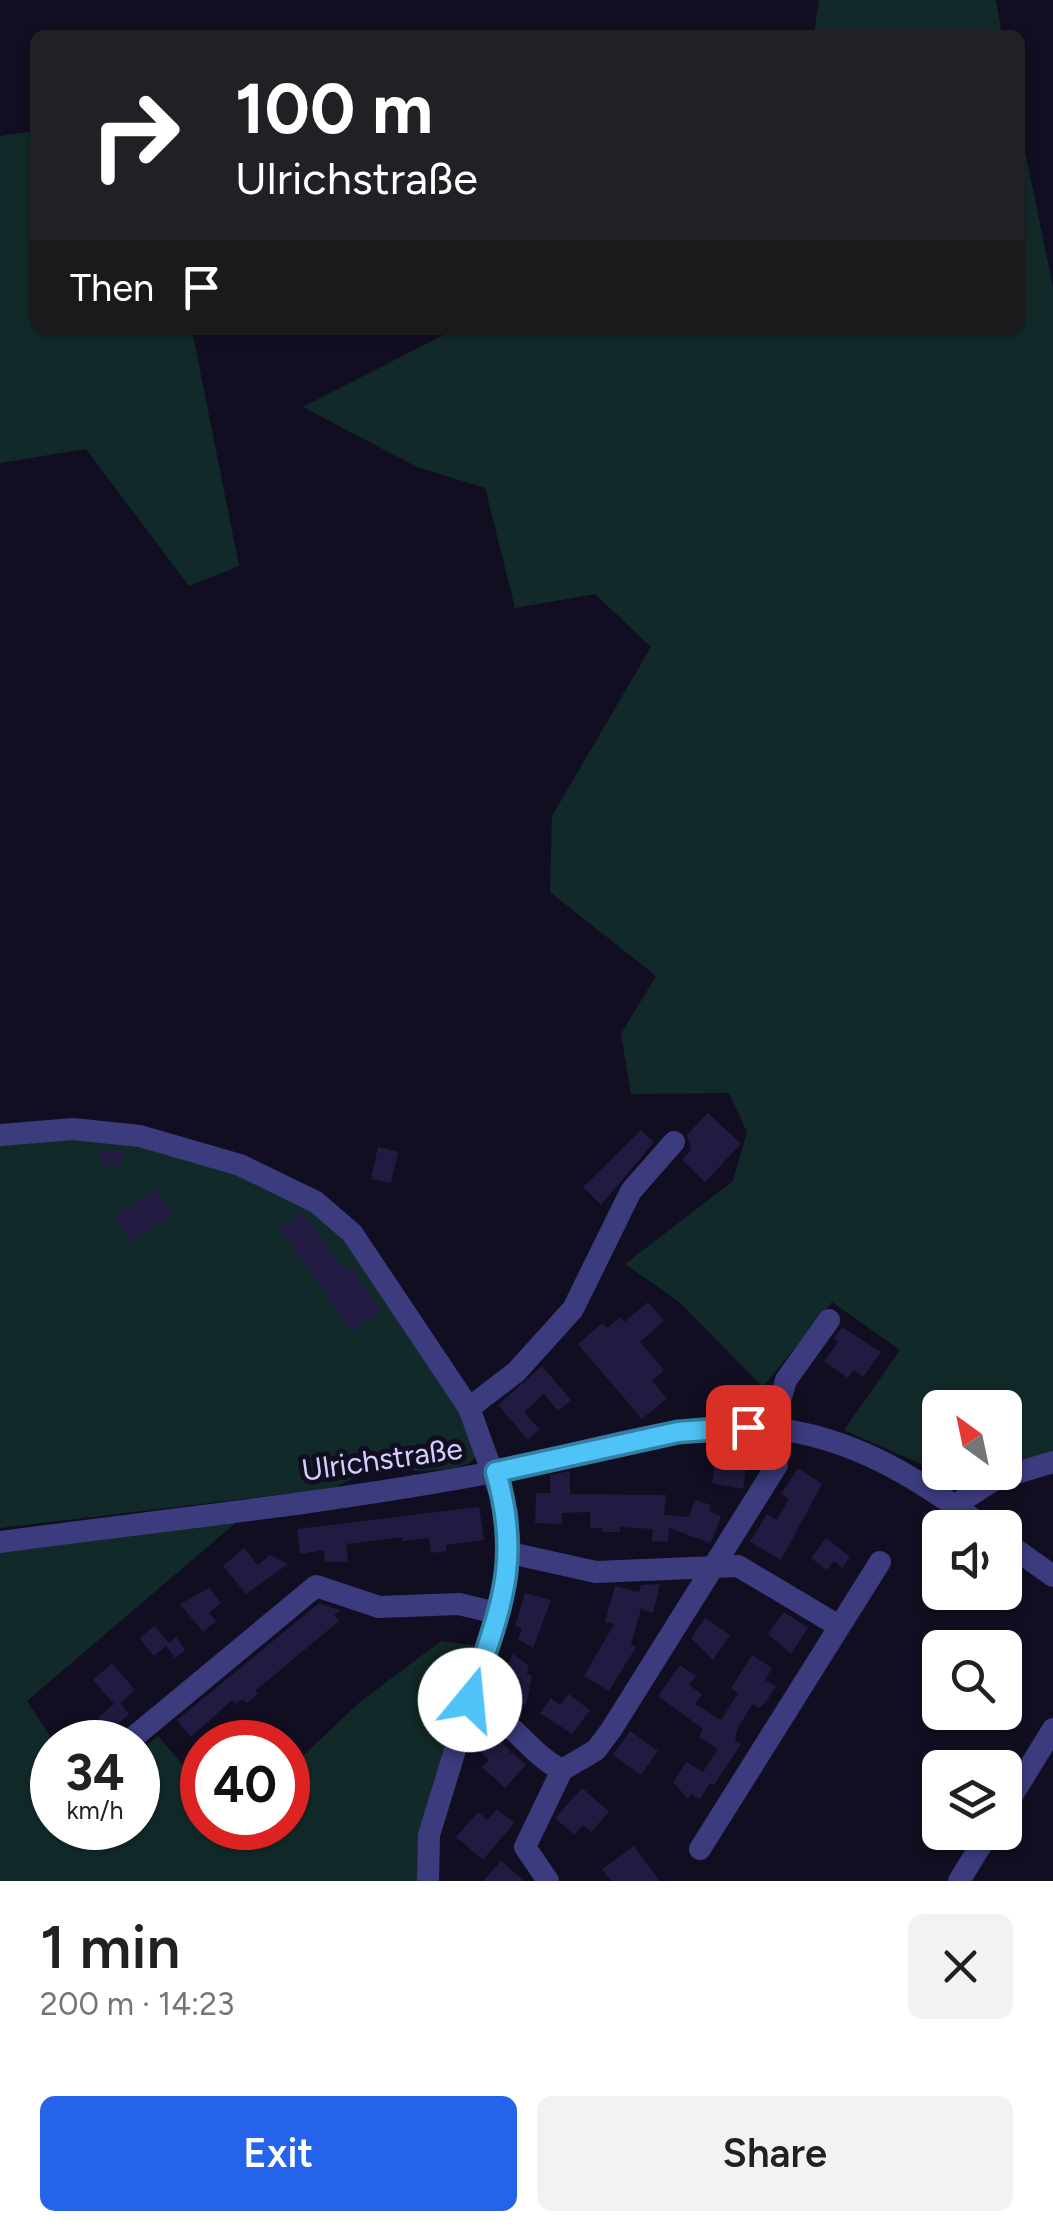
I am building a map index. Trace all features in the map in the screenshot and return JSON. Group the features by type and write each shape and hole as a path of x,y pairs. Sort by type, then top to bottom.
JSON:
{"street":[{"path":"0,1135 73,1129 140,1136 240,1164 316,1202 352,1232 469,1408 496,1472 507,1513 510,1553 497,1614 429,1835 428,1881"},
{"path":"469,1408 516,1372 573,1309 631,1191 674,1142"},
{"path":"772,1428 786,1380 828,1320"},
{"name":"Ulrichstraße","path":"0,1542 496,1472 715,1427 772,1428 874,1456 962,1510"},
{"path":"955,1505 994,1480 1053,1462"},
{"path":"548,1881 525,1847 562,1770 596,1750 777,1465"},
{"path":"510,1553 596,1572 717,1565 748,1570 838,1625"},
{"path":"1022,1554 1053,1576"},
{"path":"700,1849 880,1562"},
{"path":"154,1720 316,1586 379,1608 459,1604 497,1614"},
{"path":"470,1700 490,1710 549,1764 562,1770"},
{"path":"1022,1779 1053,1729"},
{"path":"959,1881 978,1850"}],"green space":[{"path":"819,0 996,0 1001,30 815,30"},
{"path":"30,132 30,335 193,335 239,566 189,586 86,449 0,463 0,136"},
{"path":"1025,151 1053,287 1053,1455 1022,1464 1022,1390 922,1390 922,1465 844,1430 900,1350 832,1302 763,1387 678,1301 625,1264 733,1181 747,1132 729,1093 631,1094 621,1034 656,976 550,892 552,816 651,647 595,594 515,608 485,488 417,467 303,407 443,335 1025,335"},
{"path":"107,1137 240,1169 321,1214 370,1271 446,1378 477,1455 458,1467 376,1472 360,1475 335,1488 0,1528 0,1142"},
{"path":"239,1520 27,1701 40,1720 30,1720 30,1850 160,1850 160,1738 180,1762 180,1850 310,1850 310,1749 360,1702 441,1641 480,1646 422,1881 0,1881 0,1550"}],"building":[{"path":"708,1113 741,1144 705,1182 682,1160 691,1150 687,1135"},
{"path":"641,1130 654,1142 601,1205 583,1187"},
{"path":"378,1147 398,1152 391,1183 371,1179"},
{"path":"102,1152 121,1152 121,1165 102,1165"},
{"path":"156,1189 173,1214 131,1242 115,1217"},
{"path":"302,1212 345,1270 351,1266 382,1311 351,1333 279,1227"},
{"path":"648,1302 664,1321 640,1342 664,1370 652,1381 667,1398 642,1419 578,1344 602,1323 607,1328 620,1317 624,1322"},
{"path":"842,1327 881,1352 863,1377 854,1370 848,1378 824,1361 838,1342 834,1339"},
{"path":"542,1366 571,1400 558,1411 544,1394 524,1412 539,1429 528,1440 498,1405"},
{"path":"716,1459 747,1464 743,1489 712,1483"},
{"path":"798,1468 822,1484 781,1560 750,1542 767,1514 777,1520 789,1499 781,1494"},
{"path":"570,1471 570,1494 666,1495 664,1515 689,1517 695,1500 711,1505 709,1512 721,1516 713,1538 710,1543 669,1528 668,1542 652,1541 653,1529 620,1527 620,1532 602,1532 602,1528 590,1528 590,1512 562,1513 562,1524 535,1523 536,1493 550,1493 550,1475"},
{"path":"479,1507 484,1540 446,1545 446,1551 431,1553 429,1538 402,1541 402,1537 346,1544 348,1562 325,1562 324,1550 300,1554 297,1529"},
{"path":"826,1538 850,1557 842,1568 834,1561 827,1570 811,1558"},
{"path":"244,1548 258,1565 270,1555 288,1564 246,1594 223,1566"},
{"path":"660,1584 653,1613 641,1609 631,1644 636,1647 609,1691 584,1676 614,1624 605,1622 615,1586 639,1592 641,1585"},
{"path":"209,1588 221,1603 209,1613 216,1621 203,1632 180,1604"},
{"path":"525,1593 551,1600 533,1648 518,1639 522,1628 515,1626"},
{"path":"319,1603 340,1610 334,1615 339,1621 255,1691 258,1694 247,1703 243,1699 236,1704 232,1700 210,1720 180,1720 180,1724 177,1720"},
{"path":"784,1612 808,1628 791,1654 768,1634"},
{"path":"705,1618 730,1635 713,1660 691,1638"},
{"path":"155,1626 169,1643 176,1637 185,1650 175,1658 166,1646 154,1656 139,1638"},
{"path":"513,1654 528,1665 527,1674 532,1676 526,1705 513,1700 516,1694 497,1688"},
{"path":"752,1655 772,1668 765,1680 776,1686 759,1708 752,1704 737,1730 735,1740 741,1744 714,1785 710,1783 700,1799 691,1794 688,1799 673,1782 686,1762 703,1772 718,1749 699,1737 703,1729 658,1696 680,1665 696,1676 689,1685 702,1694 695,1704 721,1720 738,1693 731,1688"},
{"path":"112,1663 135,1690 120,1703 129,1714 122,1720 100,1720 114,1704 93,1680"},
{"path":"568,1694 590,1710 572,1734 540,1713 551,1698 560,1705"},
{"path":"630,1731 658,1751 641,1775 613,1755"},
{"path":"493,1734 510,1750 508,1756 512,1752 526,1765 505,1788 482,1767 489,1760 478,1750"},
{"path":"582,1788 609,1812 591,1832 583,1825 574,1835 555,1818"},
{"path":"497,1809 514,1823 483,1860 456,1837 478,1812 487,1820"},
{"path":"634,1846 660,1881 611,1881 602,1869"},
{"path":"501,1861 524,1881 483,1881"}],"route":[{"path":"470,1700 497,1614 510,1553 507,1513 496,1472 678,1432 748,1427"}]}
